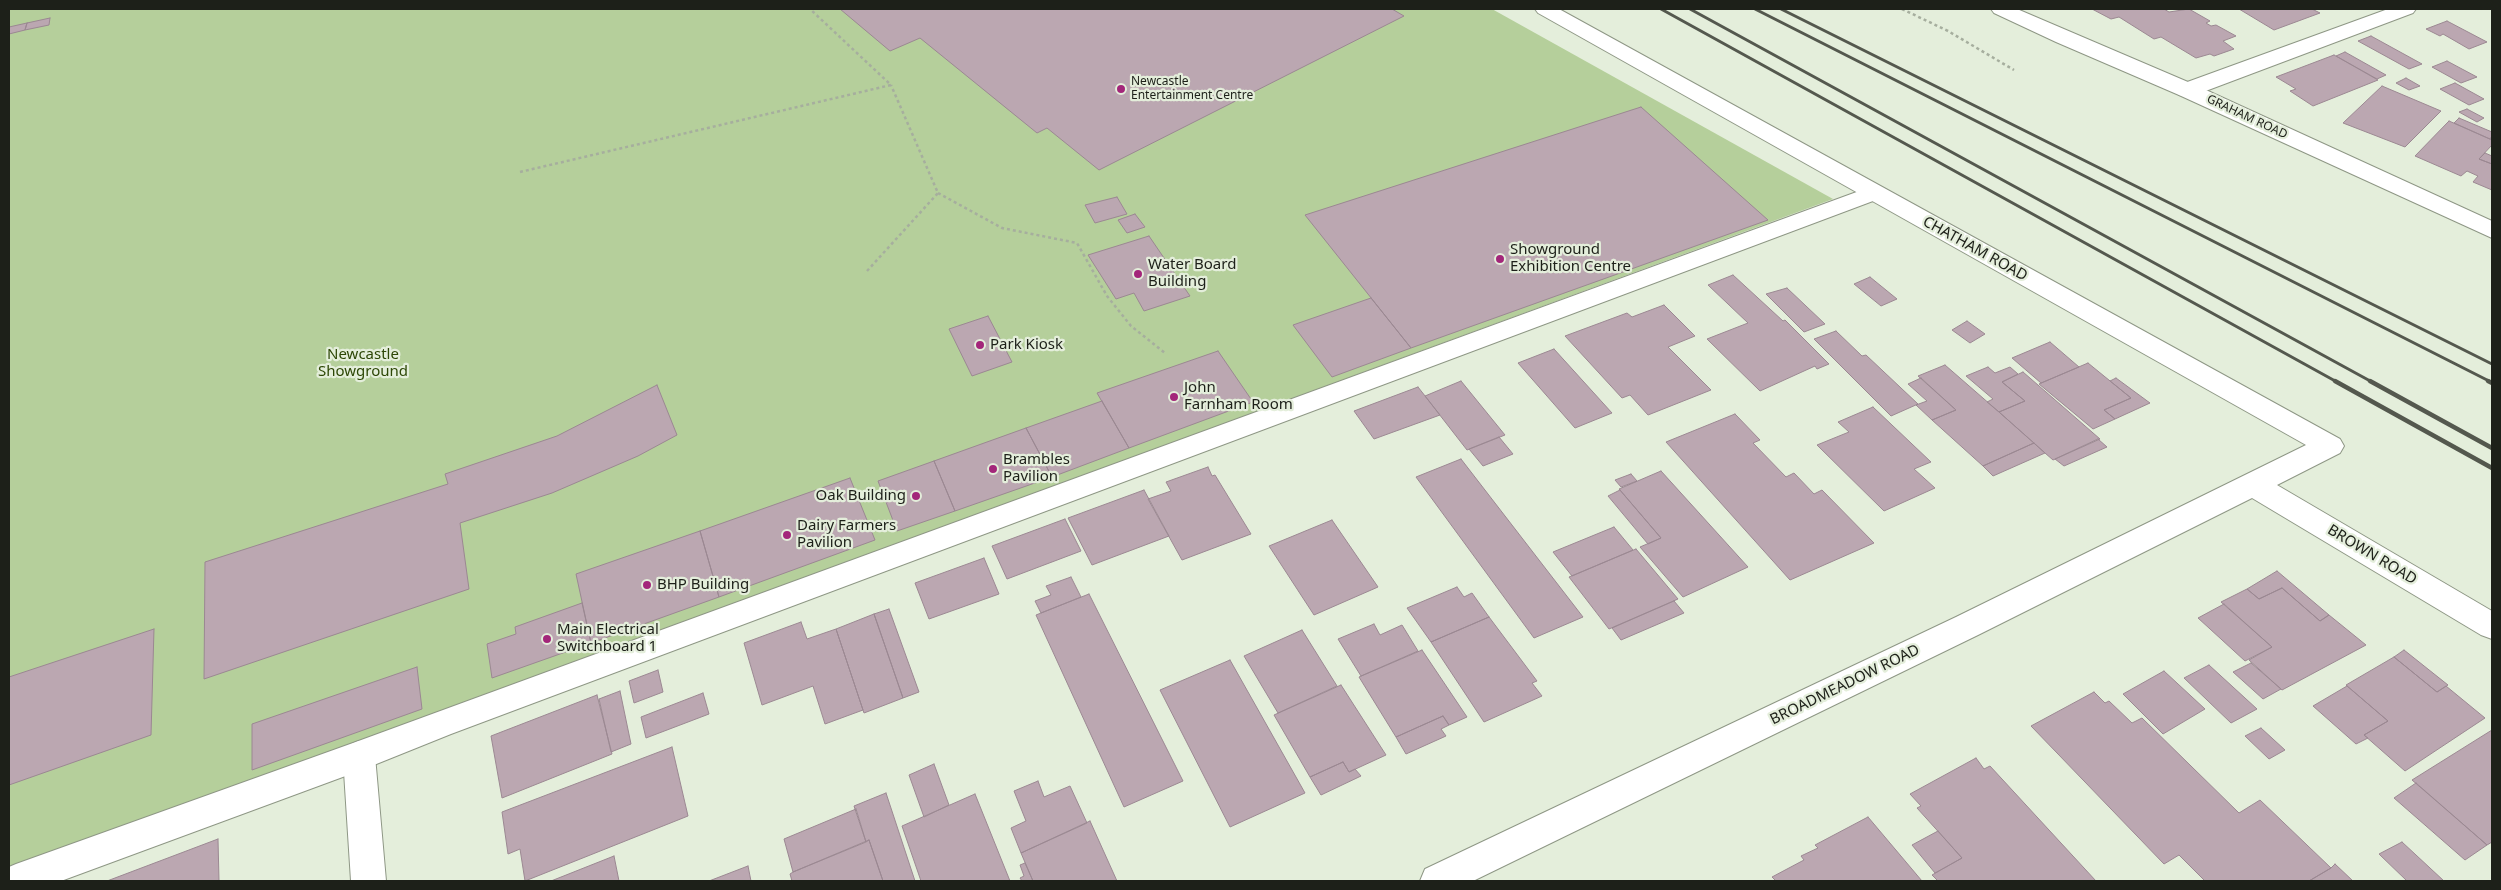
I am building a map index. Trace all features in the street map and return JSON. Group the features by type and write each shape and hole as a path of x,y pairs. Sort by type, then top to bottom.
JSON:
{"street":[{"name":"CHATHAM ROAD","path":"1545,9 2330,446 2252,484"},
{"name":"GRAHAM ROAD","path":"2001,9 2063,38 2187,90 2492,230"},
{"path":"2187,90 2406,9"},
{"path":"16,881 359,756 440,724 1873,193"},
{"name":"BROWN ROAD","path":"2252,484 2492,626"},
{"name":"BROADMEADOW ROAD","path":"1437,881 1958,631 2252,484"},
{"path":"359,756 369,881"}],"path":[{"path":"810,9 891,85 938,193 1002,228 1077,244 1107,296 1131,326 1164,353"},
{"path":"1902,9 1948,31 2014,70"},
{"path":"520,172 891,85"},
{"path":"867,271 938,193"}],"green space":[{"name":"Newcastle Showground","path":"9,9 1492,9 1833,199 9,872"}],"building":[{"name":"Newcastle Entertainment Centre","path":"840,9 1392,9 1404,16 1099,170 1047,128 1037,133 920,38 890,51"},
{"path":"2092,9 2164,9 2169,12 2189,9 2210,21 2206,23 2211,26 2216,25 2236,36 2223,41 2234,49 2214,56 2210,54 2196,58 2161,37 2154,39 2119,17 2111,19"},
{"path":"2239,9 2312,9 2320,13 2274,30"},
{"path":"50,18 49,25 25,30 27,23"},
{"path":"2447,21 2487,42 2469,49 2443,34 2440,36 2426,29"},
{"path":"27,23 25,30 9,34 9,27"},
{"path":"2371,36 2422,64 2409,69 2358,41"},
{"path":"2345,52 2386,75 2377,79 2336,56"},
{"path":"2334,55 2378,80 2313,106 2290,91 2296,89 2276,77"},
{"path":"2447,61 2477,77 2461,83 2432,67"},
{"path":"2406,78 2420,86 2409,90 2396,83"},
{"path":"2455,83 2484,99 2469,105 2440,89"},
{"path":"2382,86 2441,111 2405,147 2343,123"},
{"name":"Showground Exhibition Centre","path":"1641,107 1768,220 1411,348 1305,215"},
{"path":"2467,109 2484,118 2477,122 2459,112"},
{"path":"2459,118 2492,132 2492,136 2490,139 2454,123"},
{"path":"2449,121 2492,140 2492,145 2479,159 2492,164 2492,190 2473,182 2478,176 2467,171 2461,176 2415,156"},
{"path":"2485,153 2492,156 2492,164 2479,159"},
{"path":"1117,197 1127,214 1095,223 1085,205"},
{"path":"1135,214 1145,227 1127,233 1118,220"},
{"name":"Water Board Building","path":"1149,236 1190,296 1144,311 1134,293 1116,299 1088,255"},
{"path":"1733,275 1783,321 1785,320 1829,364 1817,369 1815,366 1760,391 1707,339 1748,323 1708,285"},
{"path":"1870,277 1897,299 1881,306 1854,284"},
{"path":"1787,288 1825,324 1804,332 1766,294"},
{"path":"1371,298 1411,348 1332,377 1293,325"},
{"path":"1664,305 1695,336 1668,347 1711,390 1648,415 1630,395 1622,398 1565,336 1627,313 1632,317"},
{"name":"Park Kiosk","path":"988,316 1012,362 972,376 949,329"},
{"path":"1967,321 1985,334 1970,343 1952,330"},
{"path":"1836,331 1862,356 1866,355 1918,404 1891,416 1814,339"},
{"path":"2050,342 2079,367 2041,383 2012,358"},
{"path":"1554,349 1612,413 1575,428 1518,363"},
{"name":"John Farnham Room","path":"1218,351 1253,402 1129,448 1097,393"},
{"path":"2088,363 2131,398 2104,410 2115,419 2093,429 2039,384"},
{"path":"1945,365 2034,443 1983,466 1932,420 1956,410 1918,376"},
{"path":"1988,367 1995,373 2010,367 2018,374 2002,382 2025,401 1999,412 1987,402 1993,399 1966,376"},
{"path":"2023,372 2100,439 2053,460 1999,412 2025,401 2002,382"},
{"path":"1921,378 1956,410 1932,420 1916,405 1927,401 1908,384"},
{"path":"2116,378 2150,403 2115,419 2104,410 2131,398 2110,381"},
{"path":"1461,381 1505,435 1467,450 1425,396"},
{"path":"657,385 677,435 638,456 552,493 460,523 469,589 204,679 205,562 448,484 445,474 557,436"},
{"path":"1418,387 1440,415 1374,439 1354,411"},
{"path":"1102,401 1129,448 1052,477 1026,428"},
{"path":"1873,407 1931,462 1914,469 1935,488 1884,511 1817,445 1849,432 1838,422"},
{"path":"1735,414 1760,440 1753,443 1786,477 1794,473 1814,494 1822,490 1874,543 1790,580 1666,442"},
{"name":"Brambles Pavilion","path":"1026,428 1052,477 955,511 934,461"},
{"path":"1499,437 1513,454 1483,466 1469,449"},
{"path":"2098,439 2107,447 2064,466 2055,459"},
{"path":"2034,443 2045,453 1993,476 1983,466"},
{"path":"1461,459 1583,617 1534,638 1416,477"},
{"name":"Oak Building","path":"934,461 955,511 897,531 878,481"},
{"path":"1208,467 1212,476 1215,475 1251,534 1182,560 1148,499 1171,491 1166,482"},
{"path":"1661,471 1748,567 1683,597 1640,547 1661,538 1619,489"},
{"path":"1631,474 1637,481 1621,487 1615,480"},
{"name":"Dairy Farmers Pavilion","path":"850,478 875,540 719,597 700,531"},
{"path":"1144,490 1169,536 1092,565 1068,518"},
{"path":"1620,490 1661,538 1648,544 1608,496"},
{"path":"1065,519 1081,551 1007,579 992,546"},
{"path":"1332,520 1378,587 1314,615 1269,546"},
{"path":"1614,527 1633,550 1572,576 1553,552"},
{"name":"BHP Building","path":"700,531 719,597 591,643 576,574"},
{"path":"1636,549 1678,599 1609,629 1569,577"},
{"path":"984,558 999,594 929,619 915,583"},
{"path":"2277,571 2329,615 2320,621 2282,588 2259,599 2247,589"},
{"path":"1071,577 1081,597 1041,613 1035,601 1051,595 1046,586"},
{"path":"1457,587 1464,597 1472,593 1489,617 1431,642 1407,608"},
{"path":"2282,588 2320,621 2329,615 2366,645 2282,690 2249,660 2272,647 2221,602 2247,589 2259,599"},
{"path":"1089,594 1183,781 1124,807 1036,615"},
{"path":"1674,601 1684,613 1621,640 1612,628"},
{"name":"Main Electrical Switchboard 1","path":"582,603 591,643 492,678 487,644 516,634 515,627"},
{"path":"2224,604 2272,647 2245,661 2198,618"},
{"path":"889,609 919,692 903,698 874,614"},
{"path":"874,614 903,698 864,713 836,629"},
{"path":"1489,617 1537,681 1532,683 1542,696 1484,722 1431,642"},
{"path":"801,622 807,639 836,629 863,710 825,724 813,686 762,705 744,643"},
{"path":"1374,624 1380,635 1402,625 1418,651 1361,676 1338,639"},
{"path":"154,629 151,735 9,785 9,677"},
{"path":"1302,630 1337,686 1278,713 1244,656"},
{"path":"1422,650 1467,717 1449,725 1443,716 1396,737 1359,677"},
{"path":"2404,650 2448,685 2437,692 2394,657"},
{"path":"2394,657 2437,692 2446,686 2485,718 2405,771 2364,735 2388,721 2346,685"},
{"path":"1230,660 1305,793 1230,827 1160,690"},
{"path":"2251,663 2281,689 2263,699 2233,672"},
{"path":"2209,665 2257,709 2231,723 2184,678"},
{"path":"417,667 422,709 252,770 252,724"},
{"path":"658,670 663,692 634,703 629,681"},
{"path":"2164,671 2205,709 2163,734 2123,694"},
{"path":"1341,685 1386,755 1349,772 1343,762 1310,777 1274,715"},
{"path":"2347,686 2388,721 2364,735 2368,738 2356,744 2313,706"},
{"path":"620,691 631,744 611,752 599,699"},
{"path":"2094,692 2105,703 2109,701 2132,723 2142,718 2239,813 2260,800 2331,868 2309,881 2205,881 2179,855 2164,864 2031,726"},
{"path":"703,693 709,714 646,738 641,717"},
{"path":"597,695 612,754 502,798 491,736"},
{"path":"1443,716 1449,725 1441,729 1446,736 1406,754 1396,737"},
{"path":"2261,728 2285,750 2269,759 2245,736"},
{"path":"2492,730 2492,842 2487,845 2412,780"},
{"path":"672,747 688,816 525,881 520,849 508,854 502,812"},
{"path":"1976,758 1984,769 1990,766 2096,881 1938,881 1932,875 1962,858 1917,808 1921,806 1910,794"},
{"path":"1343,762 1349,772 1355,769 1361,776 1321,795 1310,777"},
{"path":"934,764 949,805 924,817 909,775"},
{"path":"1038,781 1044,797 1070,786 1087,823 1021,853 1011,828 1026,821 1014,791"},
{"path":"2416,783 2487,845 2465,860 2394,798"},
{"path":"886,793 915,881 883,881 869,840 866,842 854,806"},
{"path":"975,794 1010,881 921,881 902,826"},
{"path":"856,809 866,842 793,872 784,839"},
{"path":"1868,817 1922,881 1776,881 1772,877 1804,860 1801,856 1818,848 1815,845"},
{"path":"1090,821 1117,881 1033,881 1021,853"},
{"path":"1938,831 1962,858 1935,873 1912,845"},
{"path":"218,839 219,881 107,881"},
{"path":"869,840 883,881 792,881 790,874 793,872"},
{"path":"2402,842 2444,881 2407,881 2379,854"},
{"path":"614,856 619,881 551,881"},
{"path":"1025,863 1033,881 1022,881 1020,878 1024,876 1020,865"},
{"path":"2335,864 2353,881 2309,881 2331,868"},
{"path":"748,866 751,881 709,881"}],"railway":[{"path":"1661,9 2337,382"},
{"path":"1690,9 2372,382"},
{"path":"1755,9 2491,382"},
{"path":"1781,9 2492,364"},
{"path":"2335,381 2492,468"},
{"path":"2370,381 2492,448"},
{"path":"2488,381 2492,383"}],"place":[{"name":"Newcastle Entertainment Centre","path":"1121,89"},
{"name":"Showground Exhibition Centre","path":"1500,259"},
{"name":"Water Board Building","path":"1138,274"},
{"name":"Park Kiosk","path":"980,345"},
{"name":"John Farnham Room","path":"1174,397"},
{"name":"Brambles Pavilion","path":"993,469"},
{"name":"Oak Building","path":"916,496"},
{"name":"Dairy Farmers Pavilion","path":"787,535"},
{"name":"BHP Building","path":"647,585"},
{"name":"Main Electrical Switchboard 1","path":"547,639"}]}
